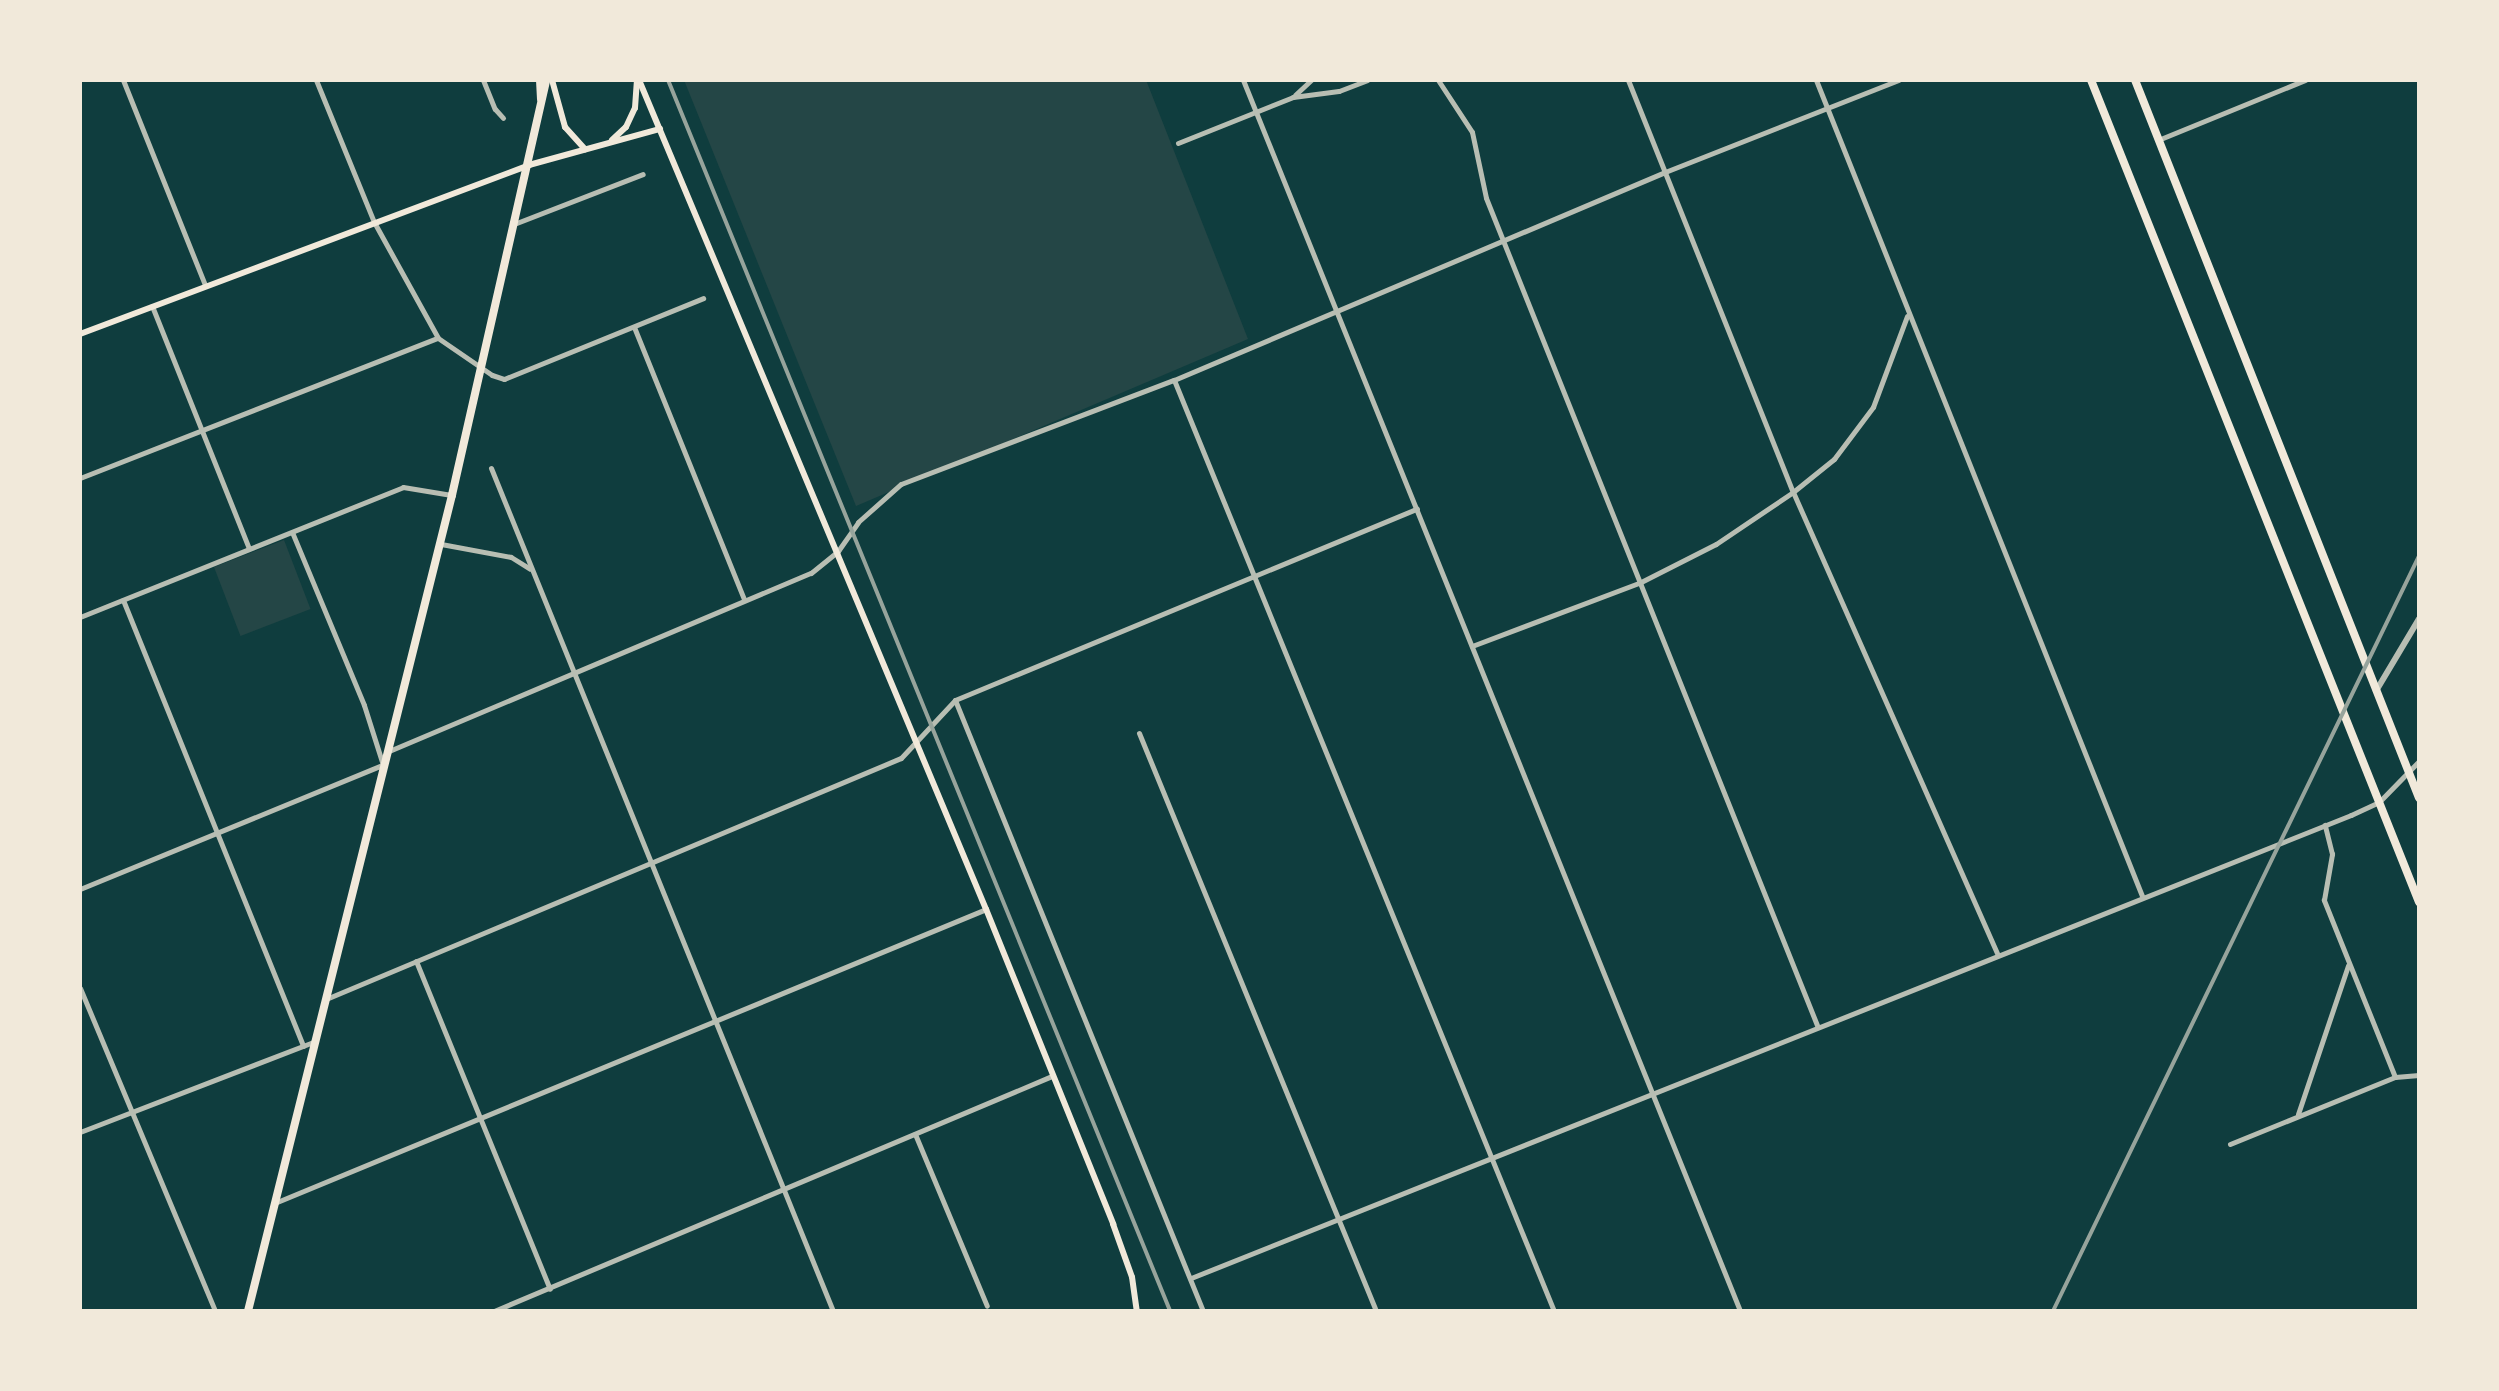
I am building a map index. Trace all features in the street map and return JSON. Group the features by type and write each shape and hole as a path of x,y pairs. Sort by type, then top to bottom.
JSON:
{"main road":[{"path":"248,1311 308,1044 323,1000 452,495 545,80"},
{"path":"545,80 564,127 585,149"},
{"path":"609,143 626,127 635,108 638,80"},
{"path":"638,80 720,266 986,909 1132,1277 1137,1311"},
{"path":"2090,80 2419,902"},
{"path":"2135,80 2419,798"},
{"path":"80,334 529,165 660,129"}],"street":[{"path":"123,80 205,285"},
{"path":"316,80 374,222 438,338 479,368 504,379 703,298"},
{"path":"483,80 494,110 503,118"},
{"path":"1243,80 1740,1311"},
{"path":"1293,96 1311,80"},
{"path":"1178,142 1293,96 1339,91 1367,80"},
{"path":"1438,80 1472,132 1486,198 1817,1025"},
{"path":"1628,80 1793,492 1997,953"},
{"path":"1816,80 2142,896"},
{"path":"386,752 574,676 811,572 838,551 858,522 901,484 1174,380 1665,172 1898,80"},
{"path":"2158,140 2305,80"},
{"path":"514,224 643,174"},
{"path":"152,306 249,548"},
{"path":"1472,646 1641,582 1716,544 1793,492 1834,459 1872,407 1908,315"},
{"path":"634,326 744,599"},
{"path":"80,478 438,338"},
{"path":"1174,380 1554,1311"},
{"path":"491,468 833,1311"},
{"path":"80,617 403,488 452,495"},
{"path":"323,1000 901,758 955,700 1417,509"},
{"path":"80,888 383,765 364,705 292,532"},
{"path":"439,544 511,557 532,571"},
{"path":"80,1132 308,1044 123,600"},
{"path":"2376,692 2419,619"},
{"path":"955,700 1204,1311"},
{"path":"1139,734 1376,1311"},
{"path":"1191,1278 1997,953 2325,826 2379,802 2419,760"},
{"path":"2325,826 2332,854 2324,900 2394,1077"},
{"path":"274,1204 986,909"},
{"path":"416,961 550,1289"},
{"path":"2298,1114 2349,964"},
{"path":"80,988 216,1311"},
{"path":"2230,1144 2394,1077 2419,1074"},
{"path":"494,1311 1052,1076"},
{"path":"915,1134 987,1306"}],"shaded area":[{"path":"684,80 1146,80 1248,339 856,506"},
{"path":"284,540 311,609 241,636 214,567"}],"railway":[{"path":"668,80 1170,1311"},
{"path":"2053,1311 2419,556"}]}
